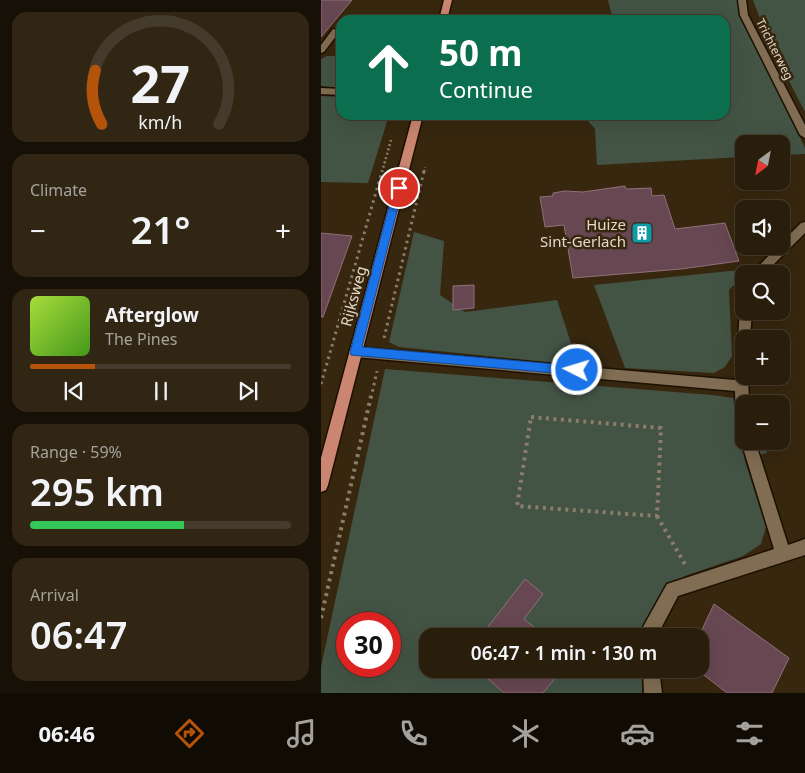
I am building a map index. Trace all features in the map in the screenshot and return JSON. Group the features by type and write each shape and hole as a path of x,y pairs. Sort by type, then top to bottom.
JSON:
{"main road":[{"path":"444,15 448,0"},
{"name":"Rijksweg","path":"321,485 417,120"}],"street":[{"name":"Trichterweg","path":"742,0 744,15 805,135"},
{"path":"321,50 336,31"},
{"path":"321,90 336,92"},
{"path":"766,265 805,226"},
{"path":"355,352 741,386 741,395"},
{"path":"751,450 783,553"},
{"path":"652,628 673,590 805,547"},
{"path":"652,678 653,693"}],"path":[{"name":"Rijksweg","path":"321,384 333,350 393,134"},
{"path":"385,334 425,164"},
{"path":"321,618 377,372"},
{"path":"657,516 517,506 531,417 661,428 657,516 695,582"}],"green space":[{"path":"608,0 739,0 759,52 805,148 805,154 790,155 790,135 735,135 735,157 597,165 595,129 588,121 550,120 730,120 730,15 612,15"},
{"path":"753,0 805,0 805,112 767,38"},
{"path":"327,56 336,56 336,88 321,86 321,59"},
{"path":"321,96 336,97 336,120 387,120 368,183 321,182"},
{"path":"414,232 444,241 440,295 465,312 557,300 578,365 399,347 389,342"},
{"path":"735,270 735,284 729,290 732,356 725,367 714,373 625,368 594,285"},
{"path":"385,369 735,398 735,450 766,450 767,453 744,458 766,527 761,544 743,556 685,576 665,589 647,628 419,628 419,678 642,678 642,693 321,693 321,667"}],"building":[{"path":"321,0 352,0 339,15 336,15 336,19 321,37"},
{"name":"Huize Sint-Gerlach","path":"625,186 626,189 651,188 652,196 664,195 675,229 725,223 735,255 739,261 681,269 573,278 564,225 545,227 540,197 553,196 553,193 565,191 583,192"},
{"path":"321,233 352,236 323,317 321,317"},
{"path":"474,285 474,308 453,310 453,286"},
{"path":"525,579 543,594 524,619 535,628 487,628"},
{"path":"714,604 789,658 772,693 727,693 708,678 709,628 703,628"},
{"path":"487,678 555,678 543,693 504,693"}],"place":[{"name":"Huize Sint-Gerlach","path":"642,233"}],"route":[{"path":"399,188 355,352 577,370"}]}
